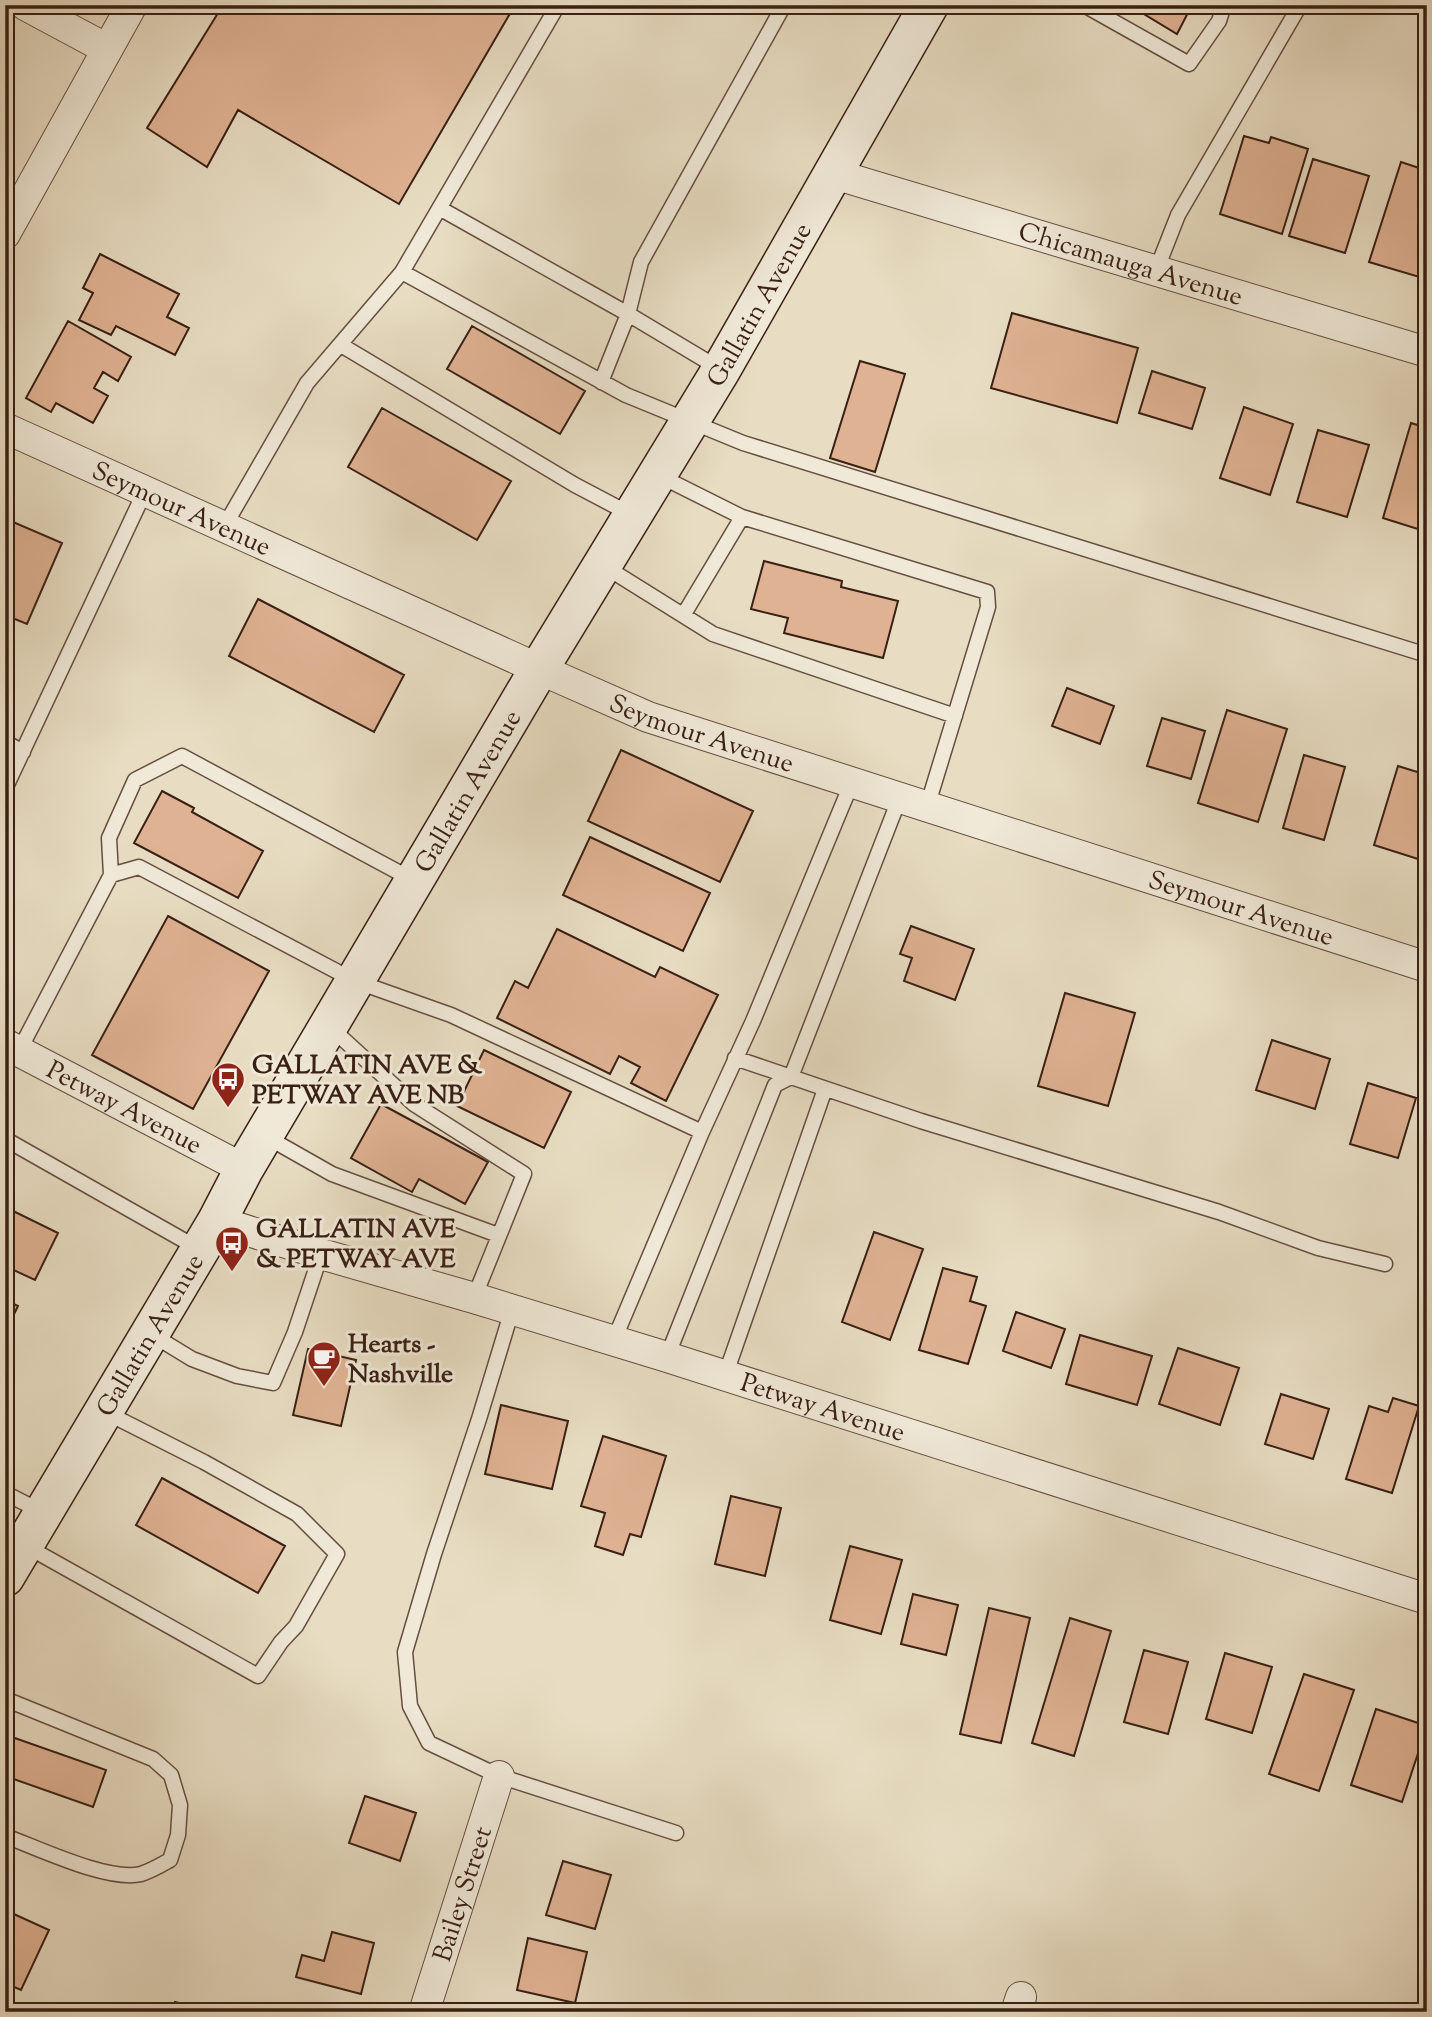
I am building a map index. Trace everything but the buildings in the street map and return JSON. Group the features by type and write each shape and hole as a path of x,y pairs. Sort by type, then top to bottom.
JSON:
{"main road":[{"name":"Gallatin Avenue","path":"17,1555 209,1235 243,1169 539,669 659,475 929,5"}],"street":[{"path":"25,5 107,48"},
{"path":"5,234 132,5"},
{"name":"Chicamauga Avenue","path":"834,174 1427,352"},
{"name":"Seymour Avenue","path":"5,428 648,717 1427,967"},
{"name":"Petway Avenue","path":"12,1048 243,1169"},
{"name":"Petway Avenue","path":"209,1235 321,1254 474,1298 1427,1598"},
{"name":"Bailey Street","path":"424,2012 499,1776"}],"lane":[{"path":"224,527 307,383 402,272 558,5"},
{"path":"601,382 628,314 641,262 784,5"},
{"path":"1084,5 1189,64 1220,21 1224,5"},
{"path":"1156,271 1178,215 1300,5"},
{"path":"441,209 721,369"},
{"path":"402,272 626,396 743,443 1427,655"},
{"path":"341,345 575,485 633,516"},
{"path":"659,475 742,517 986,592 988,607 955,716 791,1077 775,1085 667,1357"},
{"path":"5,789 145,491"},
{"path":"684,614 742,517"},
{"path":"603,565 713,634 955,716"},
{"path":"5,742 23,752"},
{"path":"12,1048 111,875 109,838 135,780 181,756 414,880"},
{"path":"614,1340 702,1132 753,1021 852,782"},
{"path":"111,875 139,867 355,981 451,1015 702,1132"},
{"path":"328,1025 414,1104 524,1174 474,1298"},
{"path":"735,1058 921,1121 1219,1212 1318,1248 1385,1264"},
{"path":"725,1376 825,1090"},
{"path":"264,1135 332,1174 498,1235"},
{"path":"5,1139 209,1235"},
{"path":"150,1333 192,1359 237,1376 273,1384 295,1332 321,1254"},
{"path":"512,1310 405,1652 410,1706 429,1743 499,1776 676,1833"},
{"path":"5,1493 17,1555 258,1676 296,1626 337,1554 297,1514 104,1411"},
{"path":"5,1699 153,1759 171,1775 180,1805 178,1835 170,1860 140,1874 120,1875 91,1868 5,1836"}],"place":[{"name":"GALLATIN AVE & PETWAY AVE NB","path":"228,1109"},
{"name":"GALLATIN AVE & PETWAY AVE","path":"232,1273"},
{"name":"Hearts - Nashville","path":"324,1388"}]}
